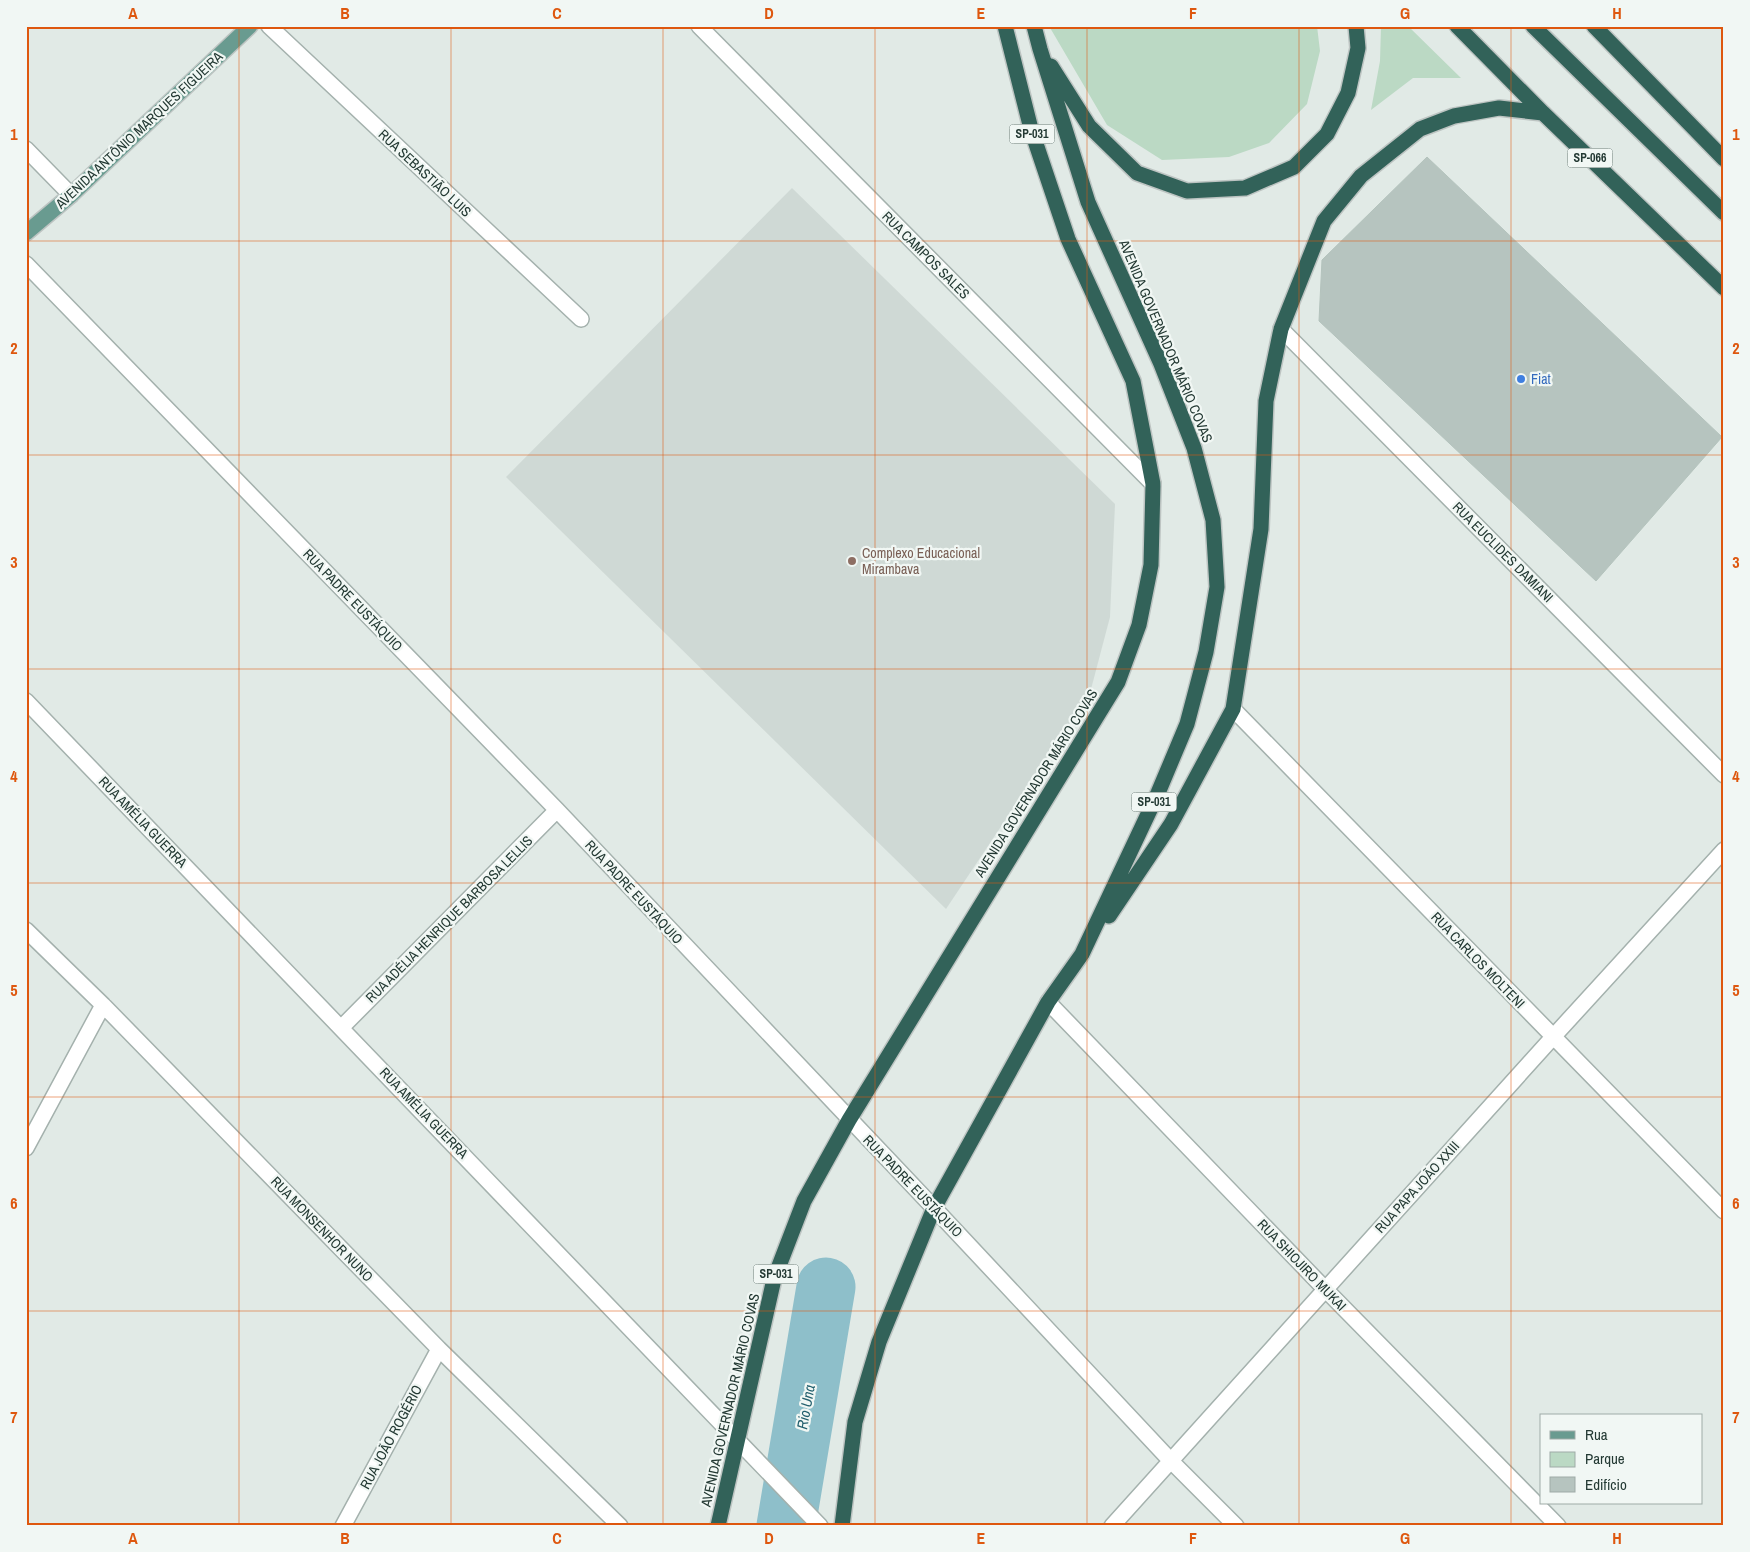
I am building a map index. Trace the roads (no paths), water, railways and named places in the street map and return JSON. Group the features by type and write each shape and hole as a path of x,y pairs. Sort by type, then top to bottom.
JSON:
{"highway":[{"name":"AVENIDA GOVERNADOR MÁRIO COVAS","path":"718,1526 739,1443 774,1279 804,1201 849,1120 1118,682 1139,625 1151,566 1154,484 1133,381 1068,239 1031,129 1005,26"},
{"name":"AVENIDA GOVERNADOR MÁRIO COVAS","path":"842,1526 855,1422 879,1342 934,1208 1048,1002 1082,954 1158,793 1187,724 1206,652 1216,587 1213,520 1194,448 1161,364 1088,202 1034,26"},
{"path":"1040,49 1089,126 1137,172 1187,191 1245,188 1294,167 1327,134 1348,93 1358,48 1356,26"},
{"name":"SP-066","path":"1457,26 1543,113 1724,288"},
{"path":"1532,26 1724,213"},
{"path":"1594,26 1724,159"},
{"path":"1082,954 1172,824 1233,709 1261,529 1266,401 1281,328 1324,221 1360,176 1420,128 1454,116 1499,108 1543,113"}],"main road":[{"name":"AVENIDA ANTÔNIO MARQUES FIGUEIRA","path":"26,233 71,195 250,26"}],"street":[{"name":"RUA SEBASTIÃO LUIS","path":"269,26 581,319"},
{"name":"RUA CAMPOS SALES","path":"699,26 1154,484"},
{"path":"26,149 71,195"},
{"name":"RUA PADRE EUSTÁQUIO","path":"26,264 557,810 1170,1460 1236,1526"},
{"name":"RUA EUCLIDES DAMIANI","path":"1281,328 1724,775"},
{"name":"RUA AMÉLIA GUERRA","path":"26,701 342,1027 820,1526"},
{"name":"RUA CARLOS MOLTENI","path":"1233,709 1724,1211"},
{"name":"RUA ADÉLIA HENRIQUE BARBOSA LELLIS","path":"342,1027 557,810"},
{"name":"RUA PAPA JOÃO XXIII","path":"1112,1526 1724,850"},
{"name":"RUA MONSENHOR NUNO","path":"26,930 103,1005 439,1349 620,1526"},
{"name":"RUA SHIOJIRO MUKAI","path":"1048,1002 1325,1289 1558,1526"},
{"path":"26,1148 103,1005"},
{"name":"RUA JOÃO ROGÉRIO","path":"343,1526 439,1349"}],"waterway":[{"name":"Rio Una","path":"786,1526 826,1287"}],"place":[{"name":"Fiat","path":"1521,379"},
{"name":"Complexo Educacional Mirambava","path":"852,561"}]}
